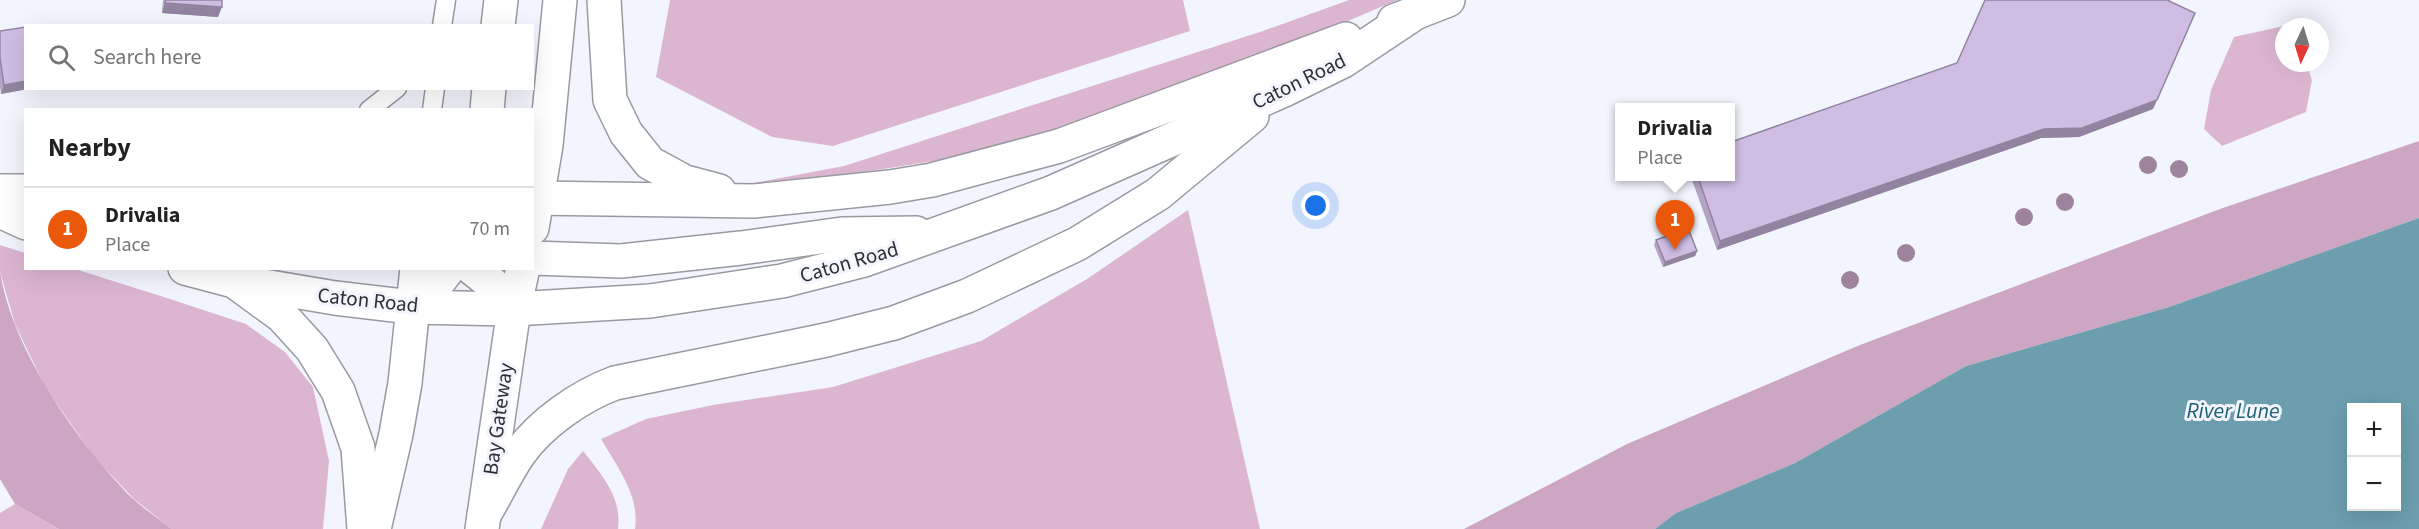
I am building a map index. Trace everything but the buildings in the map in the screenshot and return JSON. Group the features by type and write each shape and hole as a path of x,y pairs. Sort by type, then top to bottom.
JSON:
{"main road":[{"path":"498,24 501,0"},
{"path":"535,208 550,111 560,0"},
{"path":"604,0 610,100 626,133 650,163 685,182 754,201"},
{"name":"Caton Road","path":"535,208 754,201 890,187 932,180 1059,146 1448,0"},
{"name":"Caton Road","path":"193,270 234,281 335,298 411,307 514,309 650,301 782,281 864,260 945,233 1051,193 1284,90 1343,61 1415,14"},
{"path":"487,108 489,90"},
{"path":"483,522 519,453 558,414 597,390 615,383 826,340 894,323 967,296 1077,244 1158,194 1284,90"},
{"path":"0,191 24,191"},
{"path":"0,211 24,222"},
{"path":"534,258 621,261 842,234 945,233"},
{"path":"374,529 405,383 411,307 417,270"},
{"path":"411,307 431,291 447,270"},
{"path":"475,270 491,283 514,309"},
{"name":"Bay Gateway","path":"483,522 514,309 523,270"},
{"name":"Caton Road","path":"234,281 282,316 312,349 338,391 358,448 364,529"}],"lane":[{"path":"442,24 446,0"},
{"path":"372,108 394,90"},
{"path":"432,108 435,90"}],"shaded area":[{"path":"670,0 1183,0 1190,31 833,146 772,137 656,77"},
{"path":"1349,0 1397,0 1206,82 1073,130 946,159 858,173 748,184 844,166 1260,32"},
{"path":"2275,28 2275,72 2309,72 2312,80 2306,112 2222,146 2204,129 2211,90 2234,37"},
{"path":"2419,141 2419,218 2169,307 1966,366 1795,463 1676,513 1655,529 1464,529 1627,444 1860,345 2220,209"},
{"path":"1188,210 1260,529 635,529 636,517 631,493 601,439 646,419 713,405 833,387 981,341 1087,279"},
{"path":"0,245 24,253 24,270 78,270 246,324 285,352 313,387 329,461 323,529 172,529 134,499 95,458 45,387 15,324 0,272"},
{"path":"0,272 18,333 50,394 69,423 132,498 172,529 59,529 15,504 0,479"},
{"path":"583,451 614,497 618,529 541,529 568,469"},
{"path":"15,504 59,529 0,529 0,513"}],"water":[{"name":"River Lune","path":"2419,218 2419,529 1655,529 1676,513 1795,463 1966,366 2169,307"}],"place":[{"name":"Drivalia","path":"1675,250"}]}
